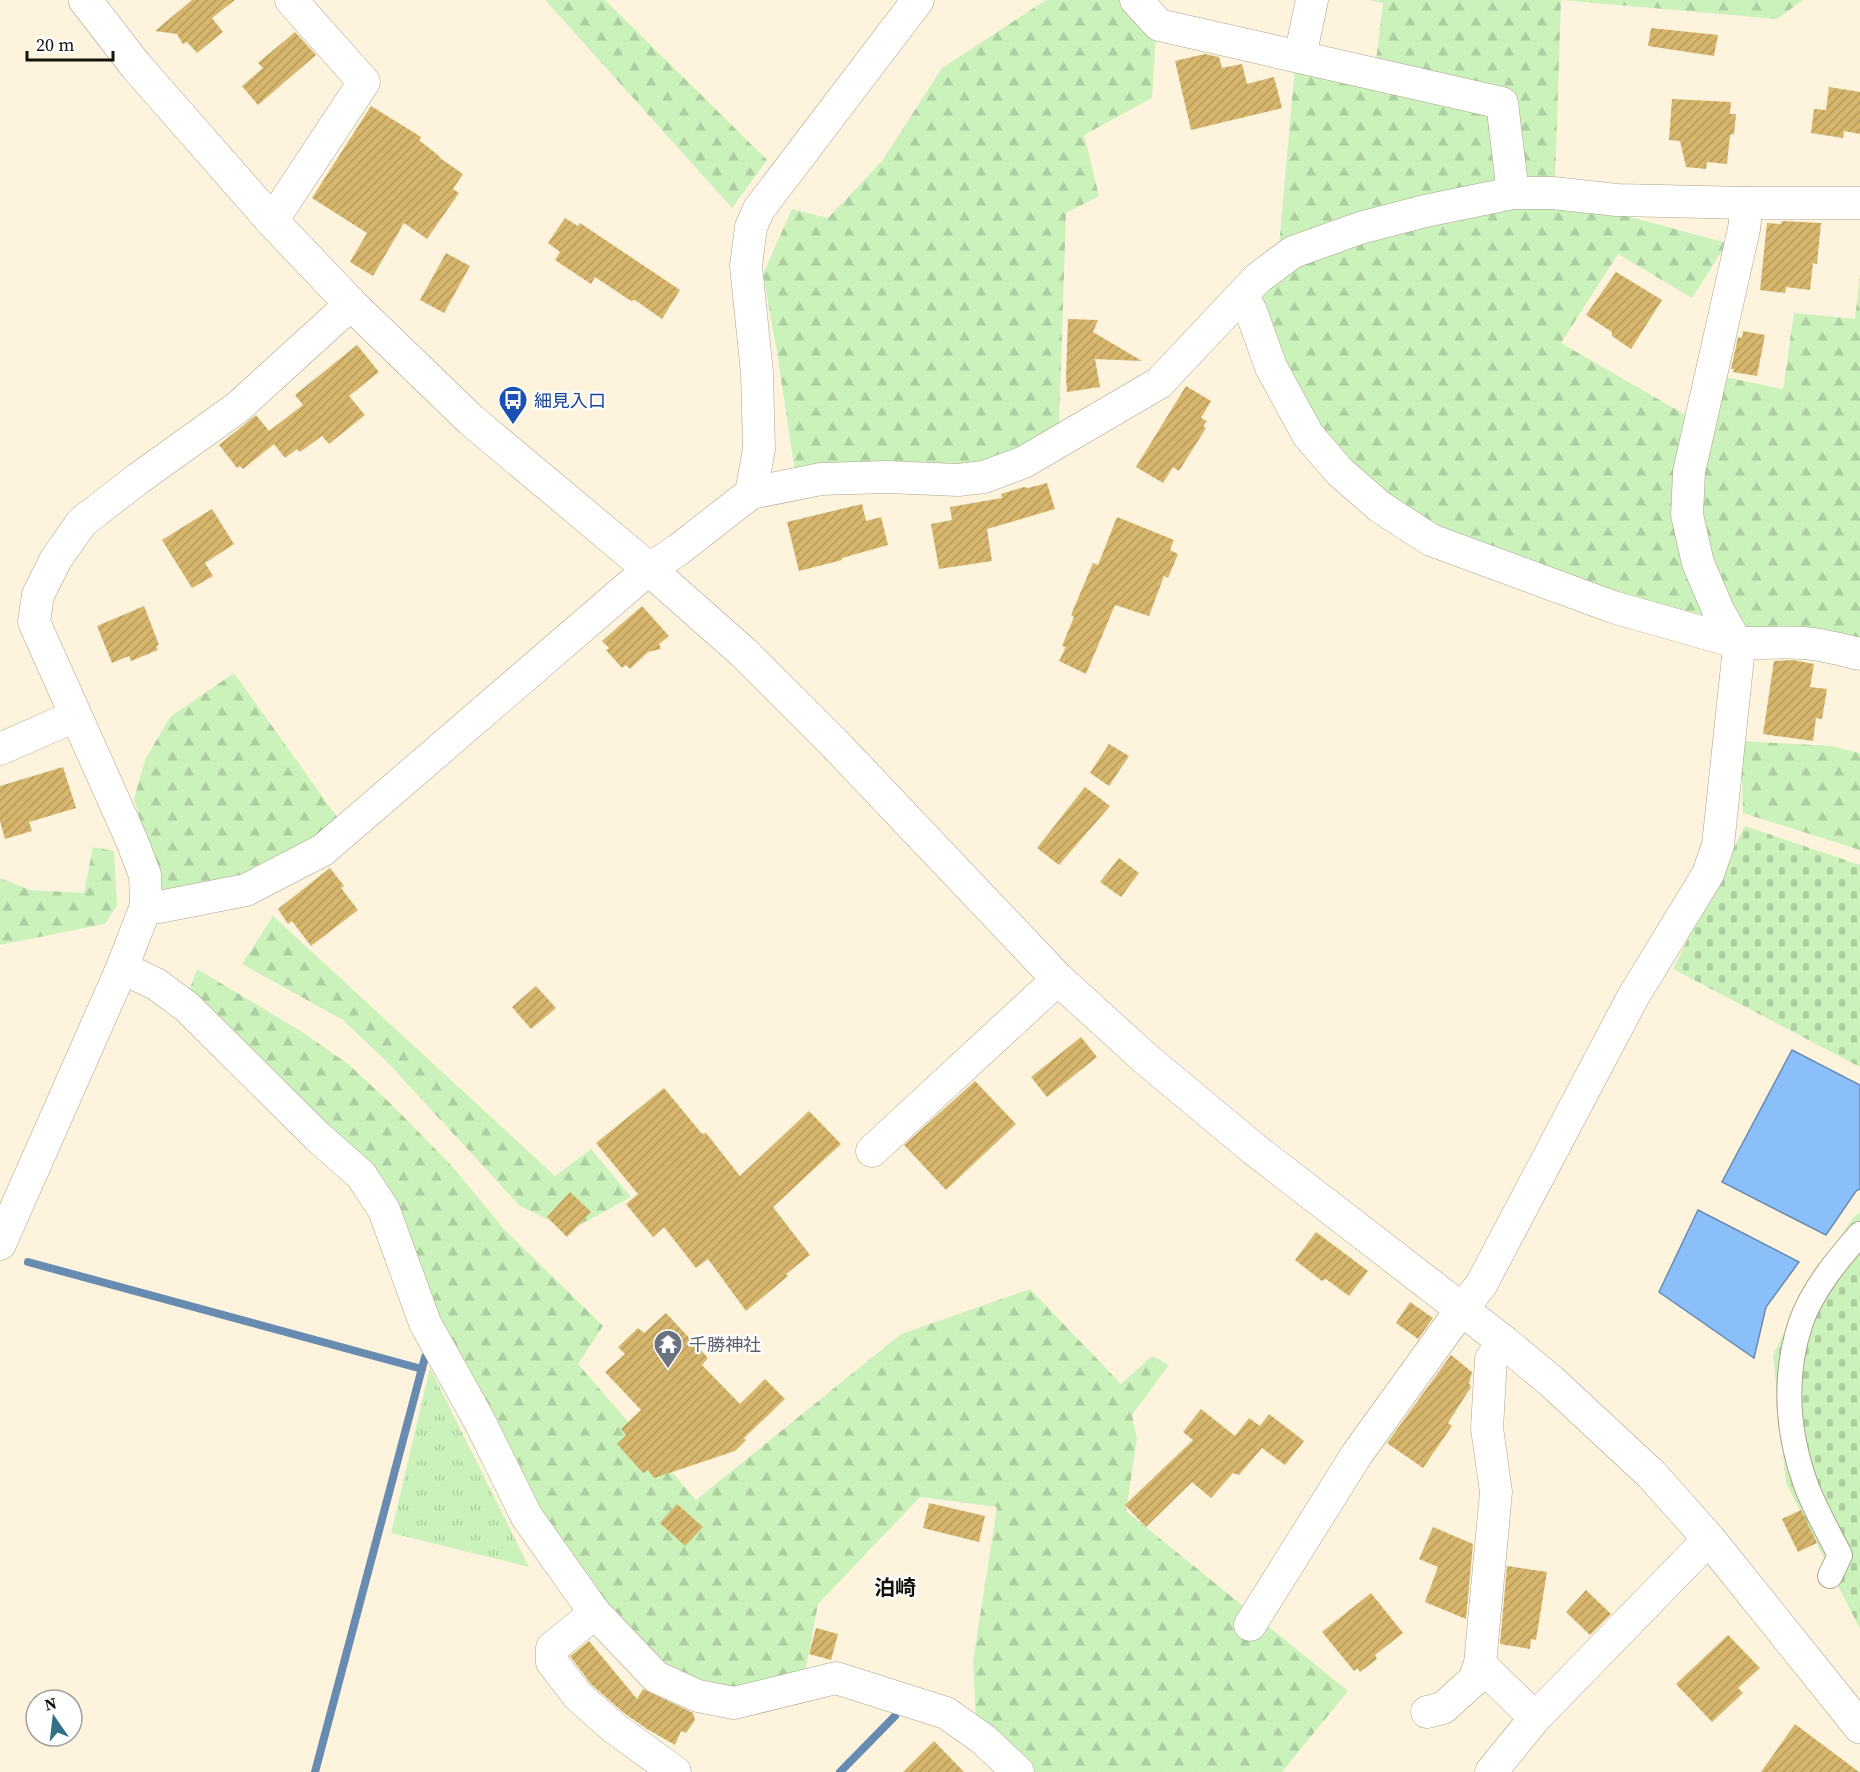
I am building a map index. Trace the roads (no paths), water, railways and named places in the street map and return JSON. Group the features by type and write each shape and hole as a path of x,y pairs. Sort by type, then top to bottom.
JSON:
{"street":[{"path":"85,0 136,66 272,221 351,304 471,420 744,653 835,744 1058,979 1146,1059 1254,1149 1504,1342 1551,1381 1643,1467 1709,1539 1860,1727"},
{"path":"272,221 364,82 291,0"},
{"path":"751,493 759,449 757,373 746,266 751,226 759,209 918,0"},
{"path":"1136,0 1159,26 1502,103 1514,193"},
{"path":"1300,57 1312,0"},
{"path":"146,906 159,906 246,890 323,850 648,569 678,550 751,493 821,479 887,477 958,480 984,477 1024,462 1159,383 1258,278 1293,252 1360,228 1403,216 1514,193 1553,193 1617,200 1860,203"},
{"path":"1250,1625 1357,1454 1481,1285 1633,997 1708,874 1718,845 1738,657 1736,642 1718,610 1698,563 1688,514 1689,472 1744,229 1747,203"},
{"path":"1242,296 1251,311 1271,367 1308,435 1339,471 1380,507 1431,540 1613,607 1736,642 1753,645 1779,642 1807,643 1860,654"},
{"path":"0,1244 122,968 146,906 145,875 132,841 34,622 38,595 56,559 82,522 238,407 351,304"},
{"path":"0,748 75,716"},
{"path":"122,968 156,984 186,1007 318,1137 361,1174 384,1209 425,1323 479,1420 527,1517 595,1613 656,1677 698,1696 734,1703 836,1678 946,1713 983,1739 1018,1772"},
{"path":"872,1151 1058,979"},
{"path":"1830,1576 1840,1556 1815,1506 1796,1452 1789,1418 1789,1384 1794,1348 1802,1320 1818,1289 1860,1234"},
{"path":"1427,1712 1443,1708 1474,1680 1480,1664 1496,1492 1488,1428 1491,1359 1504,1342"},
{"path":"1491,1772 1535,1718 1709,1539"},
{"path":"595,1613 552,1648 552,1662 578,1696 613,1727 675,1772"},
{"path":"1480,1664 1535,1718"}],"water":[{"path":"1792,1050 1860,1085 1860,1189 1856,1191 1826,1235 1722,1182"},
{"path":"1698,1210 1799,1262 1766,1307 1754,1358 1659,1292"}],"waterway":[{"path":"28,1262 422,1369"},
{"path":"315,1772 425,1357"},
{"path":"840,1772 895,1716"}],"place":[{"name":"細見入口","path":"513,426"},
{"name":"千勝神社","path":"668,1370"}],"district":[{"name":"泊崎","path":"895,1587"}]}
